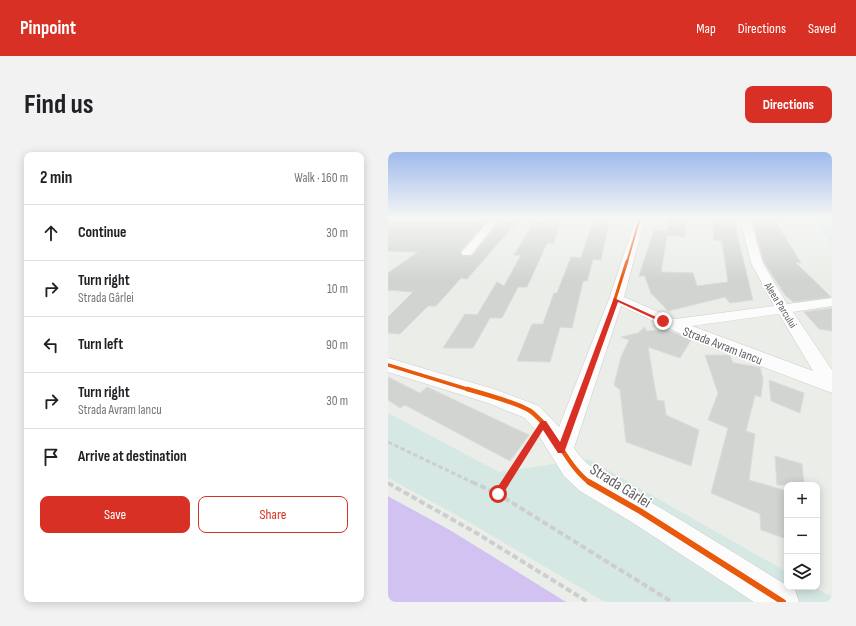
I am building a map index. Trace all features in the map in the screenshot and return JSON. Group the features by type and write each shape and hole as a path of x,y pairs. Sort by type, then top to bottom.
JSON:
{"street":[{"path":"467,253 479,239"},
{"path":"561,451 616,299 633,239"},
{"name":"Aleea Parcului","path":"751,239 757,263 767,283 832,386"},
{"name":"Strada Avram Iancu","path":"616,299 672,324 832,386"},
{"path":"672,324 832,302"},
{"name":"Strada Gârlei","path":"388,365 458,385 532,412 544,424 573,468 589,482 640,511 783,602"}],"path":[{"path":"498,494 544,424"},
{"path":"388,442 498,494 672,602"},
{"path":"388,483 478,534 588,602"}],"shaded area":[{"path":"828,239 832,239 832,244"},
{"path":"388,413 499,472 588,459 784,570 784,590 819,590 832,597 832,602 605,602 462,518 388,478"},
{"path":"388,496 450,530 566,602 388,602"}],"pier":[{"path":"388,494 451,529 568,602 450,530 388,496"}],"building":[{"path":"388,239 471,239 460,252 463,256 472,256 485,239 502,239 467,279 461,278 436,306 428,306 400,334 388,333 388,317 413,292 388,290 388,273 418,252 388,251"},
{"path":"524,239 555,239 554,243 547,243 527,287 518,287 502,318 490,318 473,348 443,348 465,314 477,315 497,282 504,286 521,255 514,255"},
{"path":"587,239 606,239 601,260 593,259 587,281 583,281 572,328 560,327 550,362 517,361 532,324 543,324 554,293 557,293 571,257 581,258"},
{"path":"651,239 666,239 661,272 693,273 697,286 728,282 722,241 714,239 738,239 753,300 730,303 725,297 668,311 651,293 645,276 639,276"},
{"path":"758,239 786,239 801,263 795,262 831,297 793,302 785,295 764,262"},
{"path":"832,308 832,331 819,329 804,312"},
{"path":"645,327 646,331 668,330 691,340 680,358 648,347 657,400 664,401 666,415 699,430 691,466 626,442 620,390 614,385 621,357 629,340 621,337 638,333"},
{"path":"705,355 727,355 730,356 733,363 760,367 763,379 761,397 755,395 746,431 755,434 749,480 784,490 784,538 761,530 760,514 711,493 728,428 708,420 718,393"},
{"path":"388,377 420,393 427,387 529,435 510,461 405,405 400,408 388,400"},
{"path":"769,380 804,393 800,413 771,401"},
{"path":"775,456 802,464 804,482 784,482 784,485 777,485"}],"cycle path":[{"path":"561,451 616,299 634,239"},
{"path":"388,365 494,397 532,412 544,424 573,468 589,482 640,511 783,602"}],"route":[{"path":"498,494 544,424 561,451 566,433 616,299 663,321"}]}
